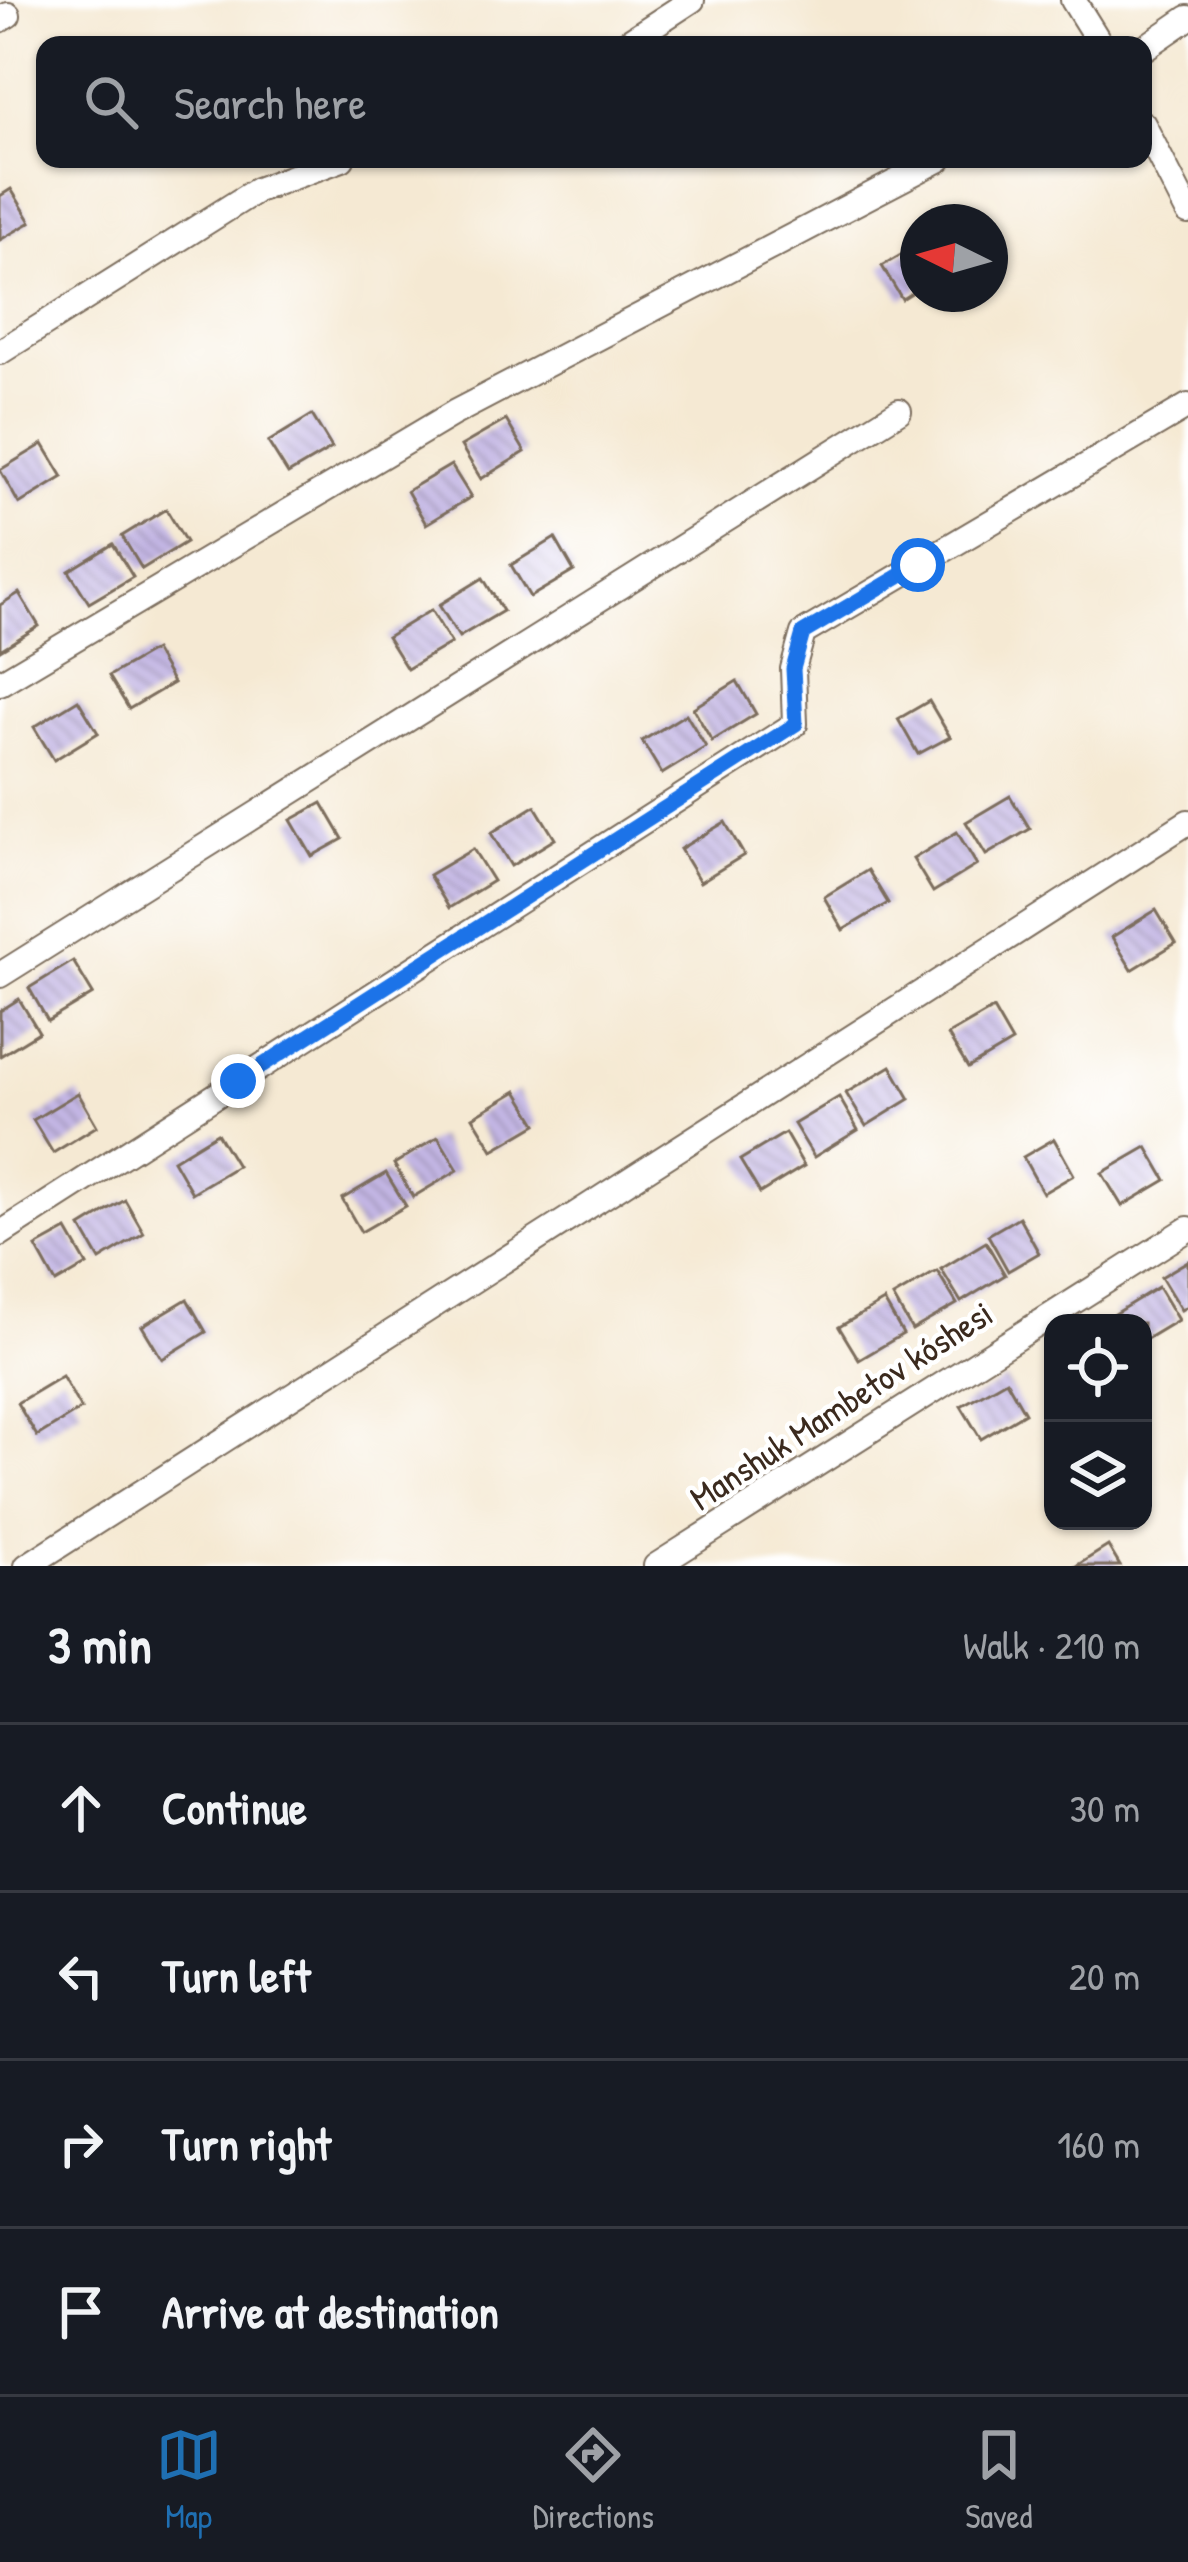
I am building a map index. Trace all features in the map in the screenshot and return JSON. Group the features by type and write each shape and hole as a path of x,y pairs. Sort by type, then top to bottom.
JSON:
{"street":[{"path":"637,36 692,0"},
{"path":"1073,0 1095,36"},
{"path":"1152,43 1188,18"},
{"path":"1152,142 1188,212"},
{"path":"0,352 257,190 317,168"},
{"path":"0,682 454,413 923,168"},
{"path":"0,1234 796,724 793,669 803,633 1188,406"},
{"path":"0,975 899,412"},
{"path":"27,1566 1188,822"},
{"name":"Manshuk Mambetov kóshesi","path":"656,1566 1188,1229"}],"building":[{"path":"11,189 31,222 0,240 0,196"},
{"path":"900,256 900,296 882,266"},
{"path":"312,415 332,448 288,474 268,442"},
{"path":"506,420 525,452 481,479 461,446"},
{"path":"43,444 63,477 19,504 0,470"},
{"path":"451,465 471,497 426,524 407,491"},
{"path":"166,509 186,542 142,569 122,536"},
{"path":"555,538 574,571 530,597 511,565"},
{"path":"113,544 133,577 89,603 69,571"},
{"path":"483,578 503,611 459,637 439,605"},
{"path":"19,593 39,626 0,650 0,605"},
{"path":"431,610 451,643 407,669 387,637"},
{"path":"154,650 173,683 129,709 109,676"},
{"path":"737,681 756,714 712,741 693,708"},
{"path":"78,700 98,733 54,760 34,727"},
{"path":"929,701 950,737 918,754 898,719"},
{"path":"686,714 706,747 662,774 642,741"},
{"path":"1010,796 1030,829 986,855 966,822"},
{"path":"322,803 343,839 312,856 291,820"},
{"path":"535,806 555,839 511,866 491,833"},
{"path":"725,822 744,855 700,882 680,849"},
{"path":"957,832 977,865 933,892 913,859"},
{"path":"473,849 493,881 449,908 429,875"},
{"path":"868,870 888,903 843,930 824,897"},
{"path":"1156,910 1176,943 1132,970 1112,937"},
{"path":"73,961 93,994 48,1021 29,988"},
{"path":"19,999 39,1032 0,1056 0,1011"},
{"path":"993,1009 1012,1042 968,1068 948,1035"},
{"path":"891,1066 910,1099 866,1126 846,1093"},
{"path":"517,1091 537,1124 493,1150 473,1117"},
{"path":"78,1093 97,1126 53,1153 33,1120"},
{"path":"839,1097 858,1130 814,1157 794,1124"},
{"path":"217,1133 237,1166 192,1193 173,1160"},
{"path":"785,1133 804,1166 760,1193 740,1160"},
{"path":"438,1137 458,1170 413,1197 394,1164"},
{"path":"1054,1139 1074,1175 1043,1193 1023,1157"},
{"path":"1147,1147 1166,1180 1122,1206 1102,1173"},
{"path":"386,1173 406,1206 361,1232 342,1199"},
{"path":"125,1200 144,1233 100,1260 81,1227"},
{"path":"1019,1217 1039,1253 1008,1271 988,1235"},
{"path":"67,1230 87,1265 56,1283 36,1247"},
{"path":"986,1242 1005,1275 961,1302 941,1269"},
{"path":"1188,1261 1188,1306 1181,1310 1161,1277"},
{"path":"937,1271 957,1304 912,1330 893,1297"},
{"path":"1158,1287 1178,1320 1152,1336 1152,1314 1114,1314"},
{"path":"187,1299 206,1332 162,1359 142,1326"},
{"path":"884,1301 903,1334 859,1360 839,1327"},
{"path":"62,1376 81,1409 37,1436 17,1403"},
{"path":"1006,1380 1025,1413 981,1439 961,1406"},
{"path":"1108,1546 1120,1566 1076,1566"}],"route":[{"path":"238,1081 796,724 793,669 803,633 918,565"}]}
